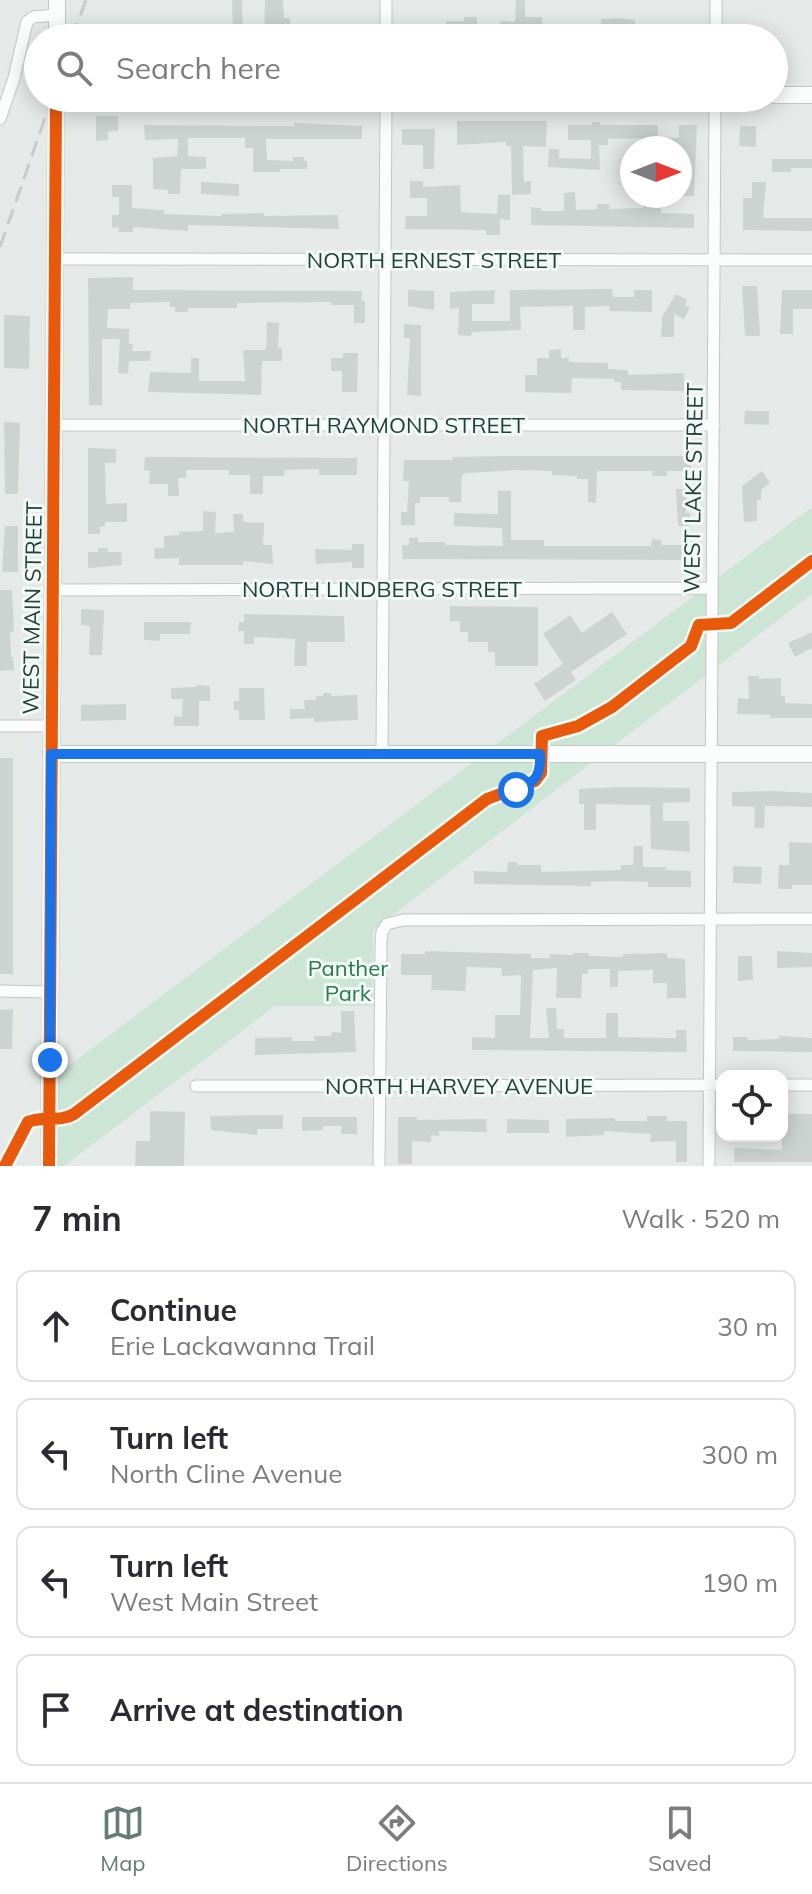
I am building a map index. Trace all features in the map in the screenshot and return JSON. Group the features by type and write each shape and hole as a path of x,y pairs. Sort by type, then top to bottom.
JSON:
{"street":[{"path":"386,0 386,24"},
{"path":"716,0 716,24"},
{"path":"27,24 33,17 57,8"},
{"path":"0,119 24,35"},
{"path":"788,95 812,95"},
{"name":"WEST MAIN STREET","path":"49,1166 56,112"},
{"path":"382,754 386,112"},
{"name":"WEST LAKE STREET","path":"709,1166 716,1085 711,919 715,112"},
{"name":"NORTH ERNEST STREET","path":"56,259 812,260"},
{"name":"NORTH RAYMOND STREET","path":"54,425 714,425"},
{"name":"NORTH LINDBERG STREET","path":"52,590 712,588"},
{"path":"0,726 51,726"},
{"path":"51,754 812,754"},
{"path":"379,1166 381,943 387,924 403,920 812,919"},
{"path":"0,991 50,992"},
{"name":"NORTH HARVEY AVENUE","path":"196,1086 716,1085"},
{"path":"788,1085 812,1085"}],"green space":[{"name":"Panther Park","path":"812,507 812,594 373,930 373,1006 275,1006 64,1166 49,1166 50,1080"}],"building":[{"path":"232,0 242,0 243,24 233,24"},
{"path":"265,0 283,0 284,18 290,18 290,24 264,24"},
{"path":"516,0 525,0 525,17 542,17 542,24 500,24 500,21 515,22"},
{"path":"464,17 477,17 477,24 446,24 446,21 464,21"},
{"path":"601,19 635,20 635,24 601,24"},
{"path":"96,116 118,116 118,131 108,132 108,140 96,141"},
{"path":"457,121 547,121 546,147 523,146 524,182 531,181 531,194 512,195 511,146 506,146 506,142 457,145"},
{"path":"592,122 600,122 600,125 658,125 658,136 608,139 608,145 599,145 600,170 548,167 549,149 559,149 559,158 591,159 591,140 568,140 568,125 592,125"},
{"path":"294,123 362,126 362,139 266,139 267,160 293,161 293,157 304,157 307,169 253,172 253,148 245,148 245,138 188,138 188,156 206,157 206,169 181,169 180,194 153,189 153,158 177,156 178,139 145,140 144,125 295,126"},
{"path":"679,125 697,125 694,196 692,136 679,136"},
{"path":"740,126 756,126 756,147 739,146"},
{"path":"402,129 435,129 434,169 423,169 423,145 402,145"},
{"path":"772,159 812,159 812,168 772,172"},
{"path":"410,181 423,181 423,187 460,185 461,212 497,214 498,195 510,195 510,220 500,219 500,235 486,235 486,230 405,229 406,216 427,216 427,198 410,198"},
{"path":"201,182 239,184 239,196 201,194"},
{"path":"752,182 766,182 763,218 812,218 812,231 743,230 743,198 752,198"},
{"path":"112,185 132,185 132,208 164,210 164,214 221,216 264,213 264,216 338,215 339,229 188,225 188,231 133,227 133,232 119,232 119,227 112,228 112,215 119,215 119,197 112,197"},
{"path":"575,192 576,210 597,209 597,204 610,204 609,209 661,208 661,213 694,214 694,228 531,225 531,207 541,208 541,211 564,211 564,193"},
{"path":"133,277 133,290 362,291 365,323 354,323 354,305 331,305 331,302 237,303 237,308 188,308 188,312 175,312 170,302 130,303 130,309 108,309 107,328 129,329 132,351 151,351 150,361 129,361 128,374 118,373 120,339 102,339 102,405 89,405 88,278"},
{"path":"742,286 757,286 760,336 745,336"},
{"path":"612,289 613,297 634,297 634,290 652,290 652,312 610,311 609,306 585,307 585,330 573,330 573,306 520,307 521,330 472,332 471,336 458,335 459,308 450,309 450,292 495,290 494,304 472,304 472,321 510,321 510,290"},
{"path":"408,290 434,291 434,310 408,306"},
{"path":"782,290 812,290 812,309 793,309 793,334 780,334"},
{"path":"676,294 687,300 685,305 690,308 684,319 674,314 674,337 661,337 662,317"},
{"path":"4,315 30,316 29,369 4,368"},
{"path":"267,322 279,323 278,348 282,348 282,361 262,361 261,395 148,392 150,372 191,373 191,358 199,358 199,381 245,381 243,350 266,350"},
{"path":"404,324 421,325 421,396 407,395 410,338 404,338"},
{"path":"561,349 561,358 569,358 569,362 608,363 608,369 628,370 628,375 684,373 684,391 621,390 621,382 614,382 614,379 572,378 571,393 525,392 525,375 537,375 537,358 549,358 549,350"},
{"path":"343,353 358,353 357,392 342,392 342,371 331,371 331,358 343,358"},
{"path":"745,411 769,411 769,425 744,424"},
{"path":"4,422 20,423 18,494 5,494"},
{"path":"88,448 116,449 116,463 105,463 106,504 127,503 127,522 105,522 105,526 100,527 100,534 88,534"},
{"path":"503,456 691,456 691,471 667,471 667,476 652,476 653,471 597,471 596,503 588,502 588,479 577,479 577,476 552,475 552,471 517,470 462,474 461,502 449,502 449,497 420,497 420,503 415,503 415,525 401,525 401,512 407,512 409,481 403,481 404,460"},
{"path":"145,457 357,458 357,475 319,475 319,469 285,470 284,476 263,476 263,494 250,494 250,475 229,475 229,470 186,470 186,478 178,478 179,496 168,496 168,484 149,484 150,471 144,470"},
{"path":"762,471 770,483 761,490 761,500 757,500 757,521 744,522 742,486"},
{"path":"676,489 686,489 686,513 690,513 690,526 678,526"},
{"path":"498,491 511,491 511,540 544,540 544,546 651,546 652,539 661,540 661,545 694,545 694,560 403,559 402,545 409,545 409,538 418,537 418,542 445,542 445,545 503,546 502,528 454,526 454,513 498,514"},
{"path":"203,511 216,512 215,533 234,532 233,514 243,514 243,522 264,523 263,545 272,545 273,564 243,561 243,565 179,565 179,558 155,559 154,548 164,548 164,536 203,531"},
{"path":"5,526 18,526 18,572 2,572"},
{"path":"352,544 364,544 364,568 352,568 352,562 316,564 315,549 352,550"},
{"path":"98,548 121,552 122,565 88,568 88,552 98,552"},
{"path":"0,590 12,590 14,631 10,632 14,670 0,671"},
{"path":"450,606 538,607 538,666 495,666 495,652 488,652 488,642 468,642 468,632 460,632 460,621 450,621"},
{"path":"81,609 104,610 102,655 89,655 90,626 81,625"},
{"path":"612,612 627,634 571,672 576,680 545,701 534,684 563,664 543,634 570,615 582,633"},
{"path":"244,614 344,616 345,642 307,642 307,666 294,666 295,639 254,637 254,644 244,644 244,631 238,631 239,622 244,622"},
{"path":"144,622 191,622 190,634 160,634 160,641 144,640"},
{"path":"812,632 812,648 795,657 788,643"},
{"path":"748,676 781,678 781,696 785,696 785,703 812,704 812,718 737,714 738,698 749,699"},
{"path":"210,686 210,701 199,701 199,726 174,726 174,716 182,717 183,699 171,699 171,688"},
{"path":"239,688 264,688 265,720 239,720 239,710 234,710 234,701 239,701"},
{"path":"323,693 331,693 331,696 357,695 358,720 314,722 314,718 290,719 290,709 305,709 304,700 316,700 316,696 323,696"},
{"path":"126,704 126,720 81,721 81,705"},
{"path":"0,758 13,758 13,974 0,974"},
{"path":"690,788 690,802 663,803 663,821 689,821 690,852 651,849 650,805 596,804 596,830 584,830 584,804 579,804 579,789"},
{"path":"732,792 812,793 812,807 765,806 764,828 754,828 755,807 732,806"},
{"path":"789,842 812,843 812,885 778,889 779,865 789,865"},
{"path":"634,846 643,846 643,867 691,871 691,887 648,887 648,882 615,881 591,882 591,886 474,884 474,871 507,872 508,862 541,865 541,872 621,870 621,865 633,865"},
{"path":"733,866 762,867 761,884 733,883"},
{"path":"425,951 531,954 531,958 573,953 623,957 623,954 667,953 667,958 685,959 686,998 667,998 667,983 653,983 653,970 618,971 618,987 610,987 610,969 588,969 588,974 582,974 581,998 556,998 557,968 533,970 530,1038 549,1038 546,1008 556,1008 557,1029 564,1029 564,1038 606,1038 606,1013 618,1013 618,1037 676,1038 676,1030 686,1030 687,1052 472,1050 472,1037 495,1038 495,1015 520,1015 521,975 502,976 501,968 467,967 465,991 431,990 432,975 401,975 401,954 425,954"},
{"path":"777,951 812,953 812,967 777,968"},
{"path":"738,956 752,956 753,980 738,981"},
{"path":"13,1009 12,1049 0,1049 0,1010"},
{"path":"341,1011 354,1011 356,1052 255,1055 255,1038 292,1037 292,1041 316,1041 313,1036 341,1033"},
{"path":"779,1036 812,1038 812,1052 733,1051 733,1037 747,1037 748,1040 779,1039"},
{"path":"150,1111 185,1112 184,1166 135,1166 136,1141 150,1141"},
{"path":"788,1114 812,1114 812,1162 734,1162 734,1148 782,1150 782,1142 788,1142"},
{"path":"283,1115 283,1129 257,1129 257,1135 211,1130 210,1116"},
{"path":"647,1116 667,1116 667,1121 687,1121 687,1162 676,1162 676,1141 650,1142 651,1134 604,1131 604,1135 566,1137 566,1119 647,1121"},
{"path":"302,1117 357,1117 357,1134 341,1134 342,1126 302,1131"},
{"path":"398,1117 417,1117 417,1120 486,1119 487,1132 439,1131 439,1136 431,1135 431,1142 412,1141 412,1164 398,1164"},
{"path":"507,1119 549,1120 549,1133 507,1133"}],"railway":[{"path":"77,24 86,0"},
{"path":"0,247 47,112"}],"cycle path":[{"path":"49,1166 56,112"},
{"path":"5,1166 28,1122 74,1114 487,799 535,781 541,773 542,736 578,726 612,707 691,646 699,625 731,623 812,561"}],"route":[{"path":"50,1060 51,754 540,754 541,773 535,781 516,790"}]}
